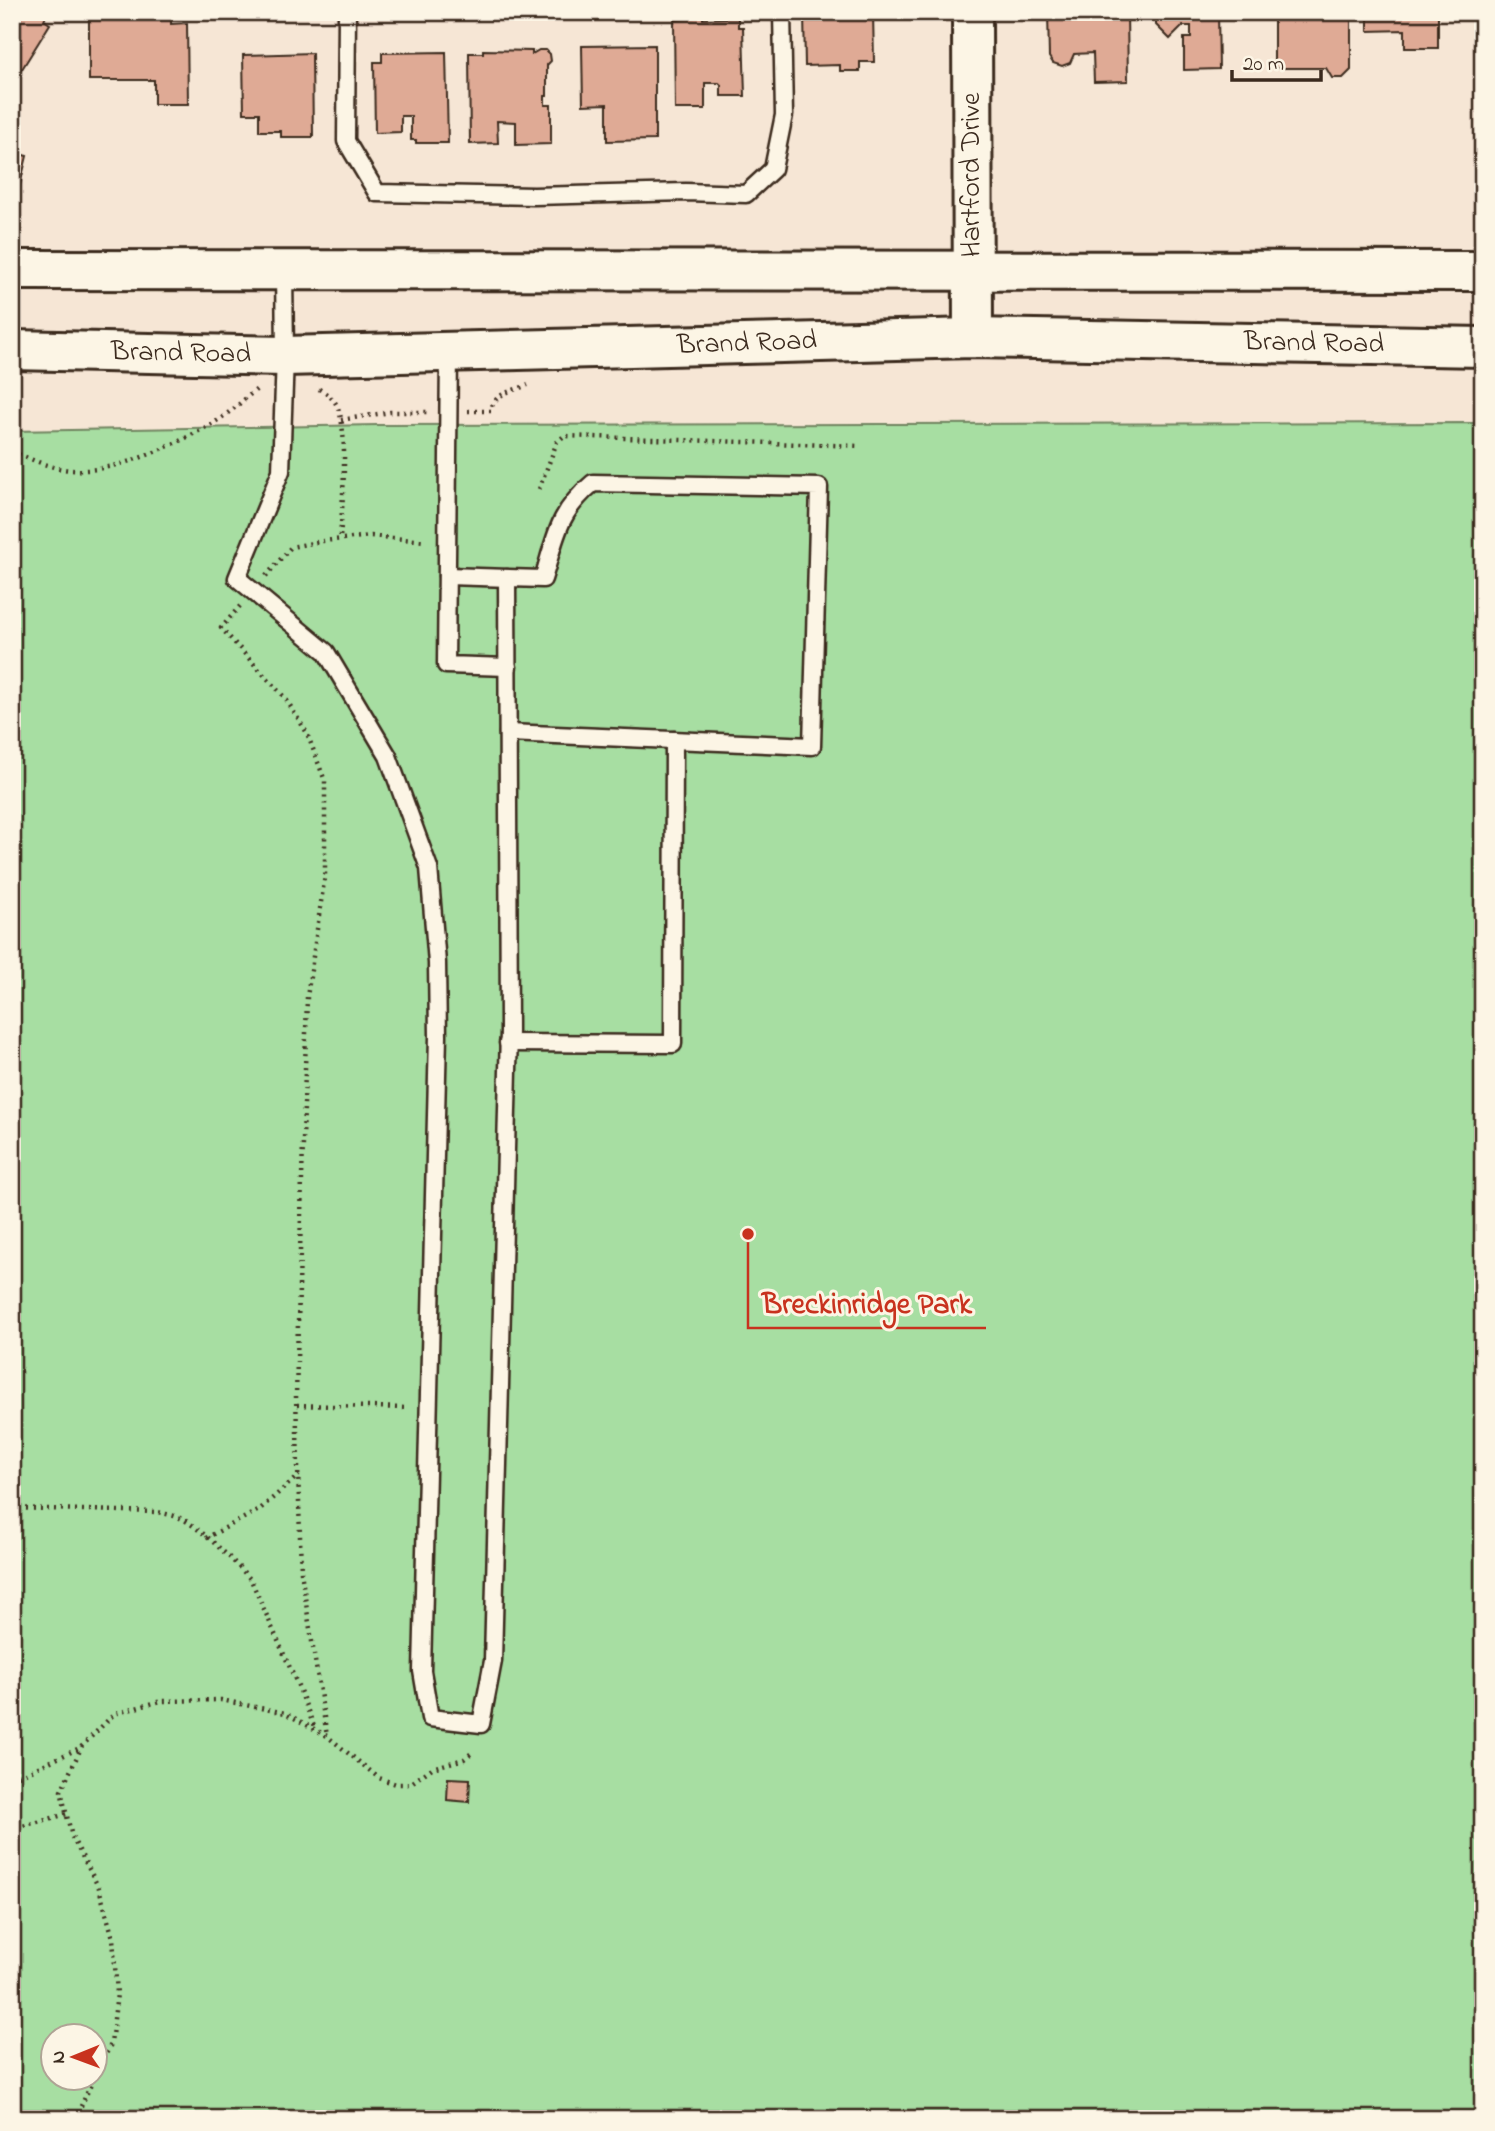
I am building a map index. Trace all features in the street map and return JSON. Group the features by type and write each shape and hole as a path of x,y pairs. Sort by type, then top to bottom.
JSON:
{"main road":[{"name":"Hartford Drive","path":"972,12 973,338"},
{"path":"12,270 1483,271"},
{"name":"Brand Road","path":"12,350 273,370 449,351 973,338 1483,347"}],"lane":[{"path":"347,12 346,141 377,192 534,197 686,192 746,194 773,169 784,115 782,12"},
{"path":"284,270 273,370 281,471 237,578 326,652 388,756 429,868 437,963 438,1036 422,1671 430,1718 481,1724 493,1661 508,1043 507,578"},
{"path":"449,351 446,665 508,667"},
{"path":"447,576 543,579 564,514 576,498 593,484 819,487 812,746 508,733"},
{"path":"508,1043 673,1044 674,740"}],"path":[{"path":"12,452 41,463 73,470 134,459 163,449 217,420 273,370"},
{"path":"311,385 331,397 341,420 343,459 340,539"},
{"path":"341,420 390,412 426,412"},
{"path":"539,489 557,442 564,436 860,446"},
{"path":"327,1736 301,1572 296,1405 307,997 325,875 325,781 307,733 286,699 221,628 291,547 371,536 448,544"},
{"path":"296,1405 429,1408"},
{"path":"206,1538 259,1510 299,1475"},
{"path":"12,1508 158,1512 181,1518 251,1580 315,1729"},
{"path":"12,1779 82,1746 114,1714 161,1701 221,1700 285,1713 327,1736 379,1778 396,1784 410,1784 432,1768 464,1759 473,1752"},
{"path":"82,1746 61,1791 72,1837 99,1888 113,1938 117,1994 108,2050"},
{"path":"12,1833 19,1827 67,1814"},
{"path":"75,2119 88,2092"}],"green space":[{"path":"1483,423 1483,2119 12,2119 12,431 378,425"}],"building":[{"path":"12,12 48,12 44,20 50,24 22,69 12,63"},
{"path":"89,12 171,12 171,24 187,23 188,104 154,104 154,80 89,80"},
{"path":"804,12 873,12 874,62 860,62 860,71 840,71 840,65 805,66"},
{"path":"1048,12 1127,12 1128,81 1094,82 1093,53 1074,54 1070,63 1062,66 1053,63 1049,57"},
{"path":"1156,12 1218,12 1219,69 1184,70 1184,38 1191,38 1191,26 1183,26 1170,39 1156,25"},
{"path":"1274,12 1351,12 1351,70 1343,78 1332,78 1326,68 1274,68"},
{"path":"1368,12 1438,12 1438,48 1405,48 1405,30 1368,31"},
{"path":"1477,12 1483,12 1483,79 1478,79"},
{"path":"703,16 703,19 738,18 738,27 743,27 745,96 721,96 719,83 705,83 705,109 675,109 674,20"},
{"path":"655,45 655,140 607,141 607,104 583,105 582,46"},
{"path":"483,50 532,51 532,54 546,50 550,54 545,105 551,105 551,144 516,145 516,122 497,121 498,143 470,144 469,53 483,53"},
{"path":"446,52 448,143 416,143 416,140 411,140 411,116 401,116 401,132 375,133 374,62 382,62 382,53"},
{"path":"312,53 313,137 281,137 281,131 259,131 259,113 244,113 243,55"},
{"path":"12,152 27,156 18,193 12,191"},
{"path":"448,1778 470,1779 469,1802 447,1800"}],"place":[{"name":"Breckinridge Park","path":"748,1234"}]}
